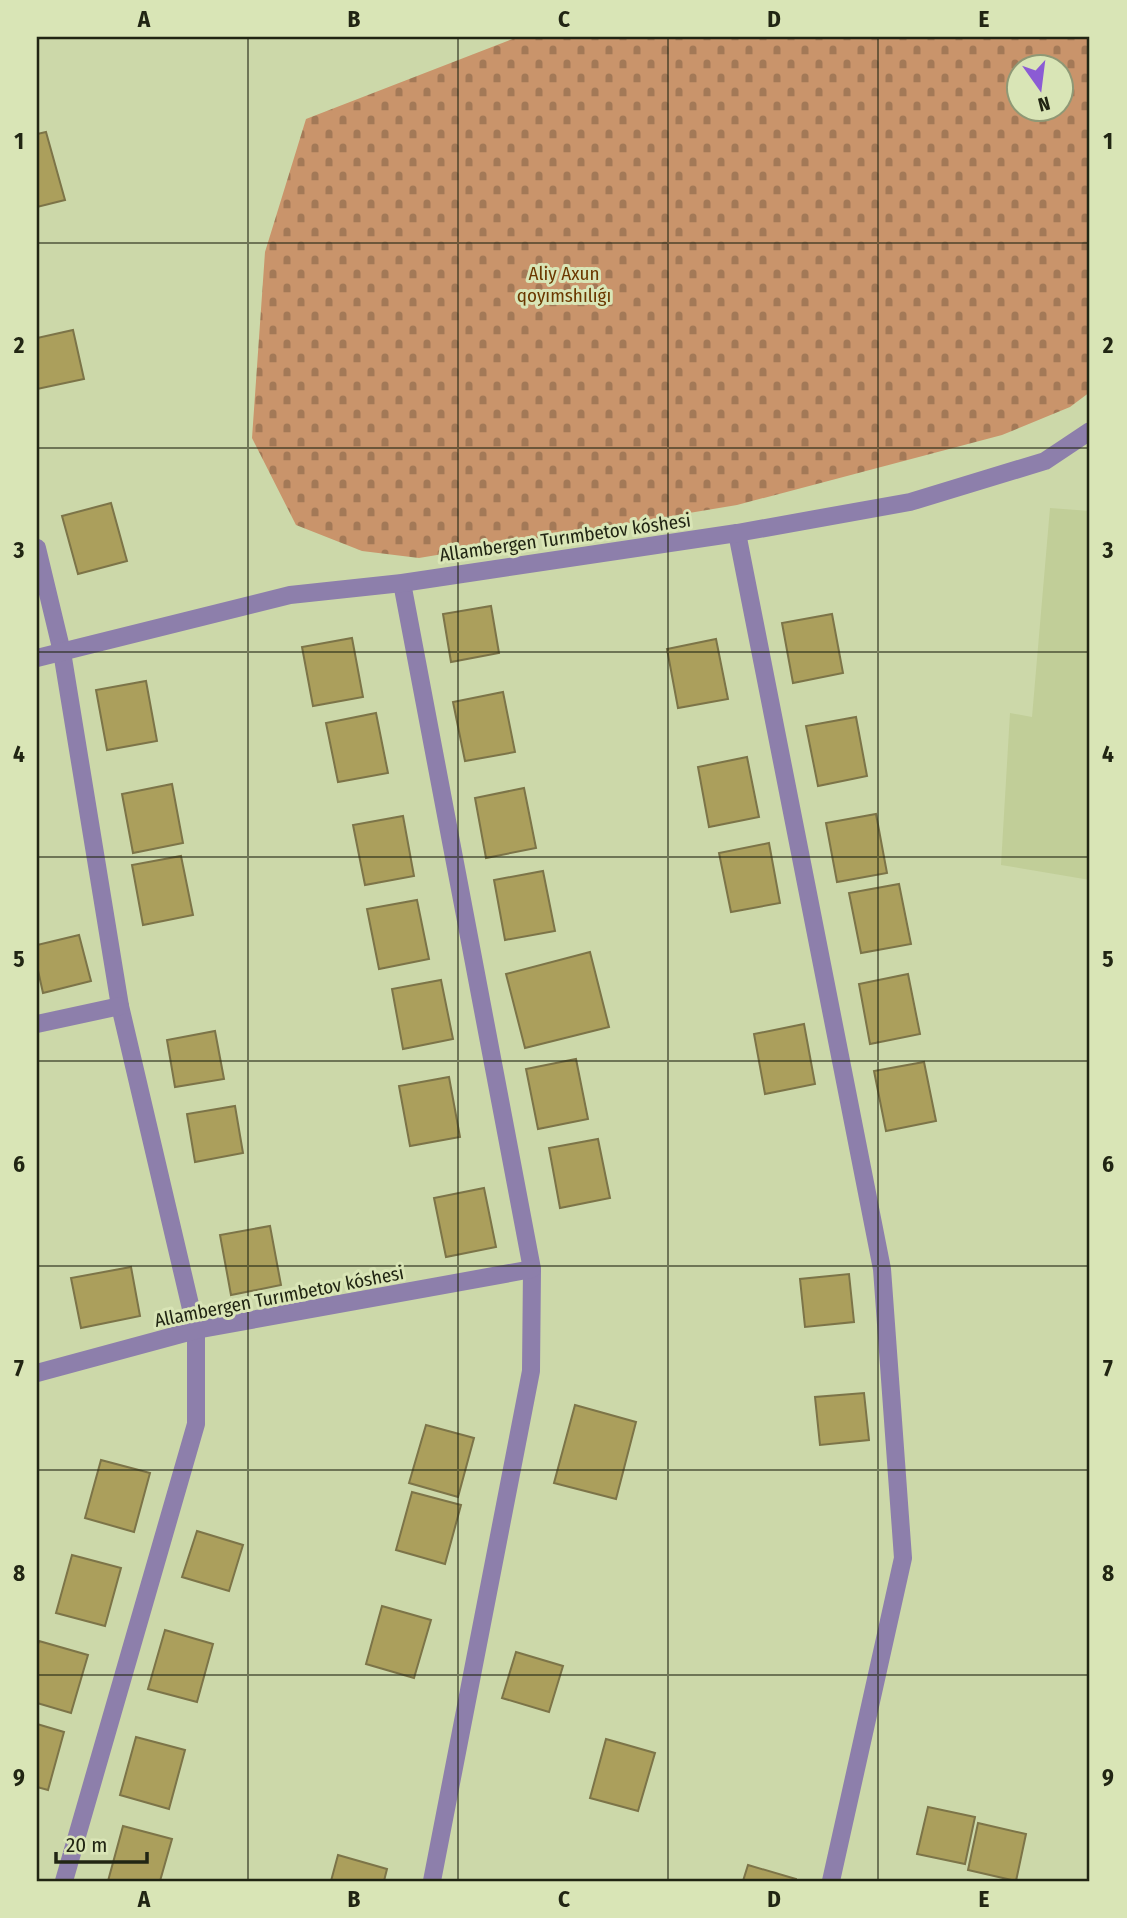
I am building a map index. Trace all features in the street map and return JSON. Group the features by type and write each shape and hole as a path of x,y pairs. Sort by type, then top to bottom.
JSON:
{"street":[{"name":"Allambergen Turımbetov kóshesi","path":"37,658 290,595 402,583 737,533 910,502 1045,461 1090,431"},
{"path":"737,533 882,1269 903,1559 831,1881"},
{"path":"37,548 62,652 120,1006 196,1330 196,1424 64,1881"},
{"path":"402,583 532,1269 531,1371 432,1881"},
{"path":"37,1024 120,1006"},
{"name":"Allambergen Turımbetov kóshesi","path":"37,1373 196,1330 532,1269"}],"shaded area":[{"path":"1050,508 1090,511 1090,880 1001,865 1010,713 1032,717"}],"green space":[{"name":"Aliy Axun qoyımshılıǵı","path":"518,37 1090,37 1090,392 1070,407 1002,435 737,505 419,558 362,551 296,525 252,438 265,252 306,119"}],"building":[{"path":"46,132 65,200 37,207 37,134"},
{"path":"73,330 84,379 37,389 37,338"},
{"path":"111,503 127,561 78,574 62,516"},
{"path":"491,606 499,653 451,662 443,614"},
{"path":"832,614 843,673 793,683 782,623"},
{"path":"352,638 363,697 313,706 302,647"},
{"path":"716,639 728,699 678,708 667,649"},
{"path":"146,681 157,741 107,750 96,690"},
{"path":"503,692 515,752 465,761 453,702"},
{"path":"376,713 388,773 338,782 326,723"},
{"path":"856,717 867,776 818,786 806,726"},
{"path":"747,757 759,817 709,827 698,767"},
{"path":"172,784 183,843 133,853 122,794"},
{"path":"524,788 536,848 486,858 475,798"},
{"path":"876,814 887,873 837,882 826,823"},
{"path":"403,816 414,876 365,885 353,825"},
{"path":"769,843 780,903 731,912 719,853"},
{"path":"181,856 193,915 143,925 132,865"},
{"path":"543,871 555,931 505,940 494,880"},
{"path":"899,884 911,944 861,953 849,893"},
{"path":"417,900 429,959 379,969 367,909"},
{"path":"79,935 91,981 43,993 37,966 37,945"},
{"path":"590,952 609,1027 525,1048 506,974"},
{"path":"908,974 920,1034 870,1044 859,984"},
{"path":"441,980 453,1039 403,1049 392,989"},
{"path":"804,1024 815,1084 765,1094 754,1034"},
{"path":"215,1031 224,1079 175,1087 167,1040"},
{"path":"576,1059 588,1119 538,1129 526,1069"},
{"path":"924,1062 936,1121 886,1131 874,1071"},
{"path":"449,1077 460,1137 410,1146 399,1086"},
{"path":"235,1106 243,1153 195,1162 187,1114"},
{"path":"598,1139 610,1198 560,1208 549,1148"},
{"path":"484,1188 496,1247 446,1257 434,1198"},
{"path":"270,1226 281,1285 231,1295 220,1235"},
{"path":"131,1267 140,1316 81,1328 71,1278"},
{"path":"849,1274 854,1322 805,1327 800,1279"},
{"path":"864,1393 869,1440 820,1445 815,1397"},
{"path":"575,1405 636,1422 616,1499 554,1483"},
{"path":"426,1425 474,1438 458,1497 409,1483"},
{"path":"101,1460 150,1473 134,1532 85,1518"},
{"path":"412,1492 461,1505 445,1564 396,1550"},
{"path":"197,1531 243,1545 229,1591 182,1577"},
{"path":"72,1555 121,1568 105,1626 56,1613"},
{"path":"382,1606 431,1620 414,1678 366,1664"},
{"path":"165,1630 213,1644 197,1702 148,1689"},
{"path":"39,1641 88,1655 71,1713 37,1703"},
{"path":"516,1652 563,1666 549,1712 502,1698"},
{"path":"37,1724 64,1732 48,1790 37,1787"},
{"path":"136,1737 185,1750 169,1809 120,1795"},
{"path":"606,1739 655,1753 638,1811 590,1798"},
{"path":"928,1807 975,1817 965,1864 917,1854"},
{"path":"978,1823 1026,1834 1016,1881 968,1870"},
{"path":"123,1826 172,1839 160,1881 108,1881"},
{"path":"338,1855 387,1869 384,1881 331,1881"},
{"path":"748,1865 796,1879 796,1881 743,1881"}]}
